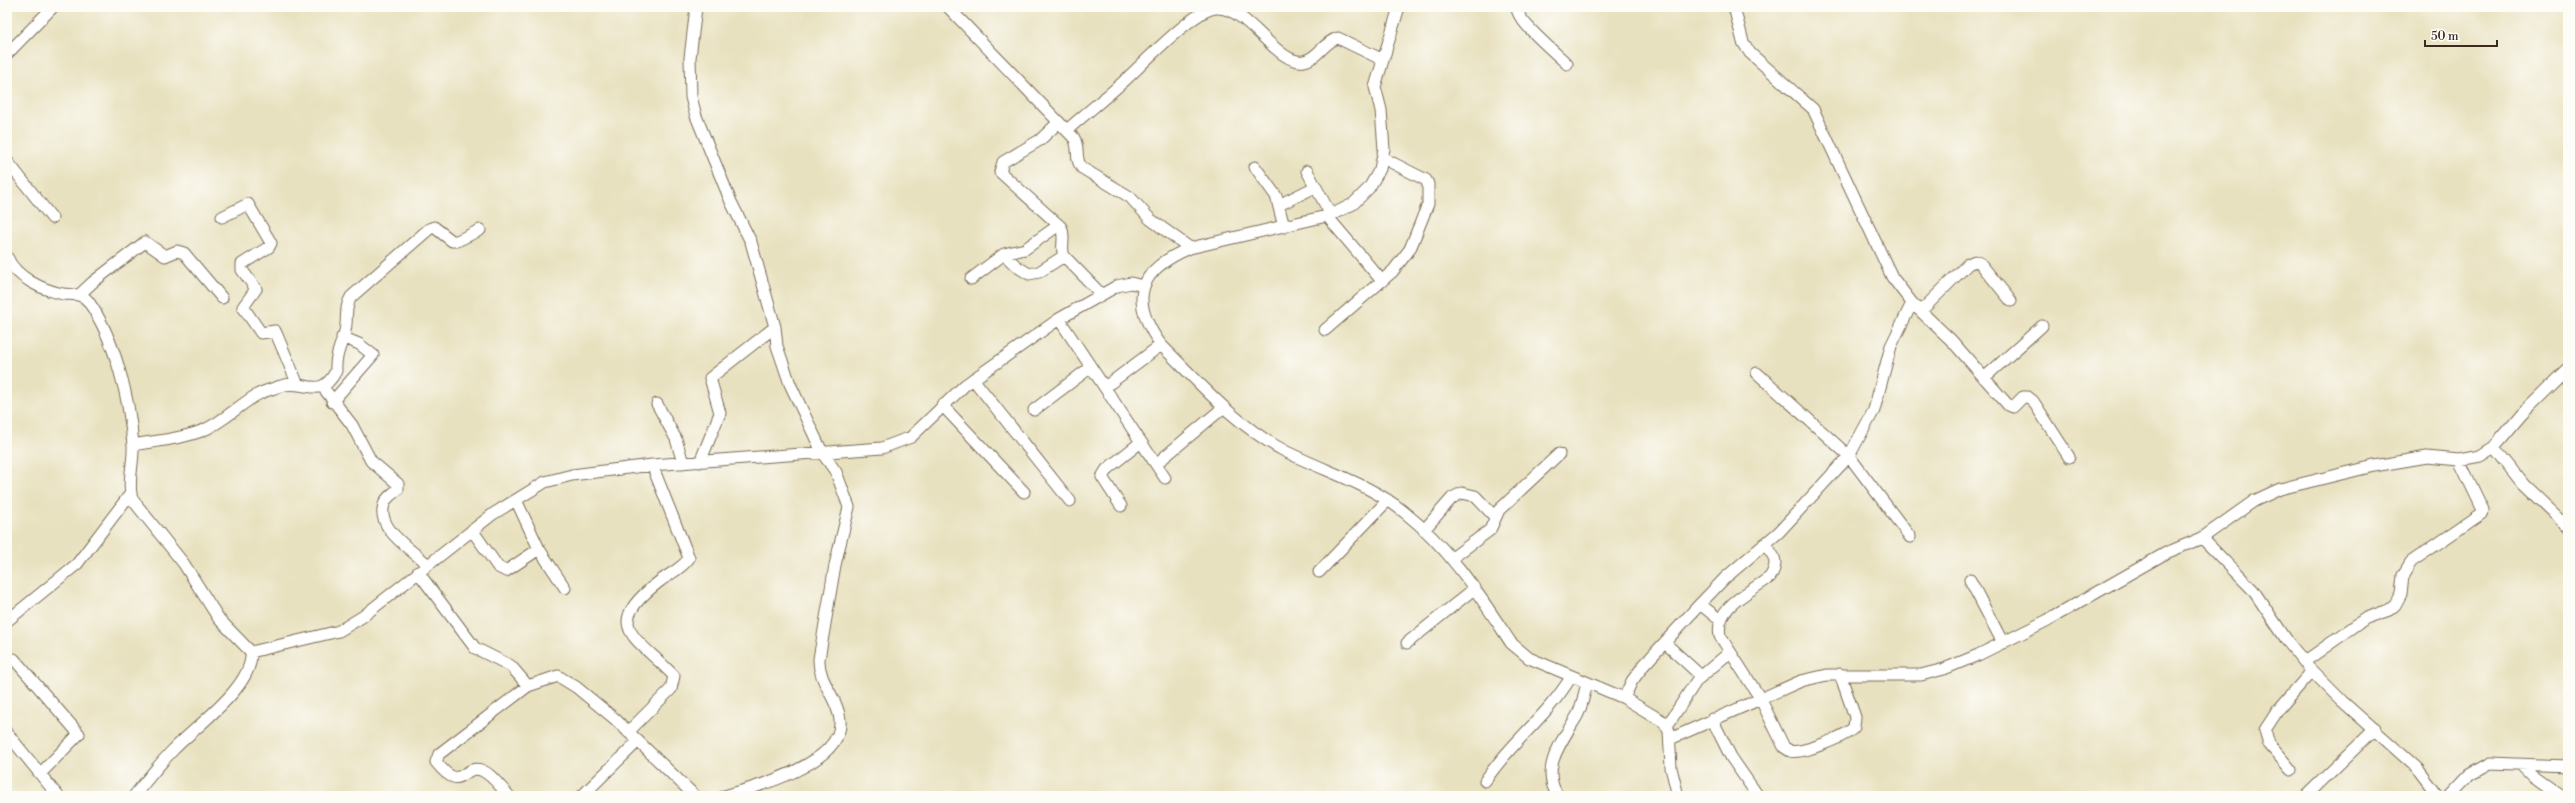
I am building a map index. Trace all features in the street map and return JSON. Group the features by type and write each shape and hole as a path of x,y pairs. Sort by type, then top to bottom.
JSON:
{"street":[{"path":"7,54 53,7"},
{"path":"696,7 690,58 691,97 696,116 731,202 751,242 775,326 777,346 790,384 832,453 836,472 849,507 823,627 818,668 840,718 840,728 823,756 781,776 724,796"},
{"path":"948,7 1063,126 1078,146 1078,163 1082,168 1130,197 1150,219 1190,248"},
{"path":"1399,7 1376,87 1381,110 1383,158 1376,179 1369,188 1353,204 1329,216 1190,248 1160,264 1143,286 1141,305 1152,332 1161,345 1224,407 1260,436 1282,450 1388,500 1424,530 1452,558 1475,588 1511,643 1529,658 1571,677 1624,698 1658,717 1667,726 1670,739 1671,768 1678,796"},
{"path":"1517,7 1519,17 1525,24 1567,64"},
{"path":"1734,7 1743,42 1750,53 1813,109 1892,277 1912,303 1952,341 2008,405 2013,406 2023,397 2028,397 2069,457"},
{"path":"1101,294 1064,256 1062,252 1064,233 1059,225 1006,179 1000,169 1003,162 1063,126 1170,38 1201,14 1215,8 1228,10 1244,19 1270,44 1298,61 1307,60 1338,38 1383,60"},
{"path":"1325,330 1393,271 1410,249 1426,209 1429,191 1428,184 1422,177 1383,158"},
{"path":"7,161 52,218"},
{"path":"1255,167 1273,189 1279,205 1284,227"},
{"path":"1307,171 1329,216 1382,281"},
{"path":"1279,205 1315,187"},
{"path":"222,217 248,204 271,243 269,247 242,264 242,270 256,289 242,307 261,334 273,331 276,332 298,384"},
{"path":"972,279 1004,254 1025,249 1059,225"},
{"path":"133,445 176,438 204,430 256,396 283,385 298,384 311,389 322,386 336,371 336,356 342,337 346,309 351,297 429,229 434,227 452,241 457,241 480,230"},
{"path":"79,295 93,282 145,242 165,256 177,251 184,253 222,298"},
{"path":"1004,254 1016,266 1029,274 1038,272 1064,256"},
{"path":"7,257 15,270 36,285 63,294 79,295 88,301 117,363 123,383 133,445 130,494 136,506 196,579 220,619 251,652"},
{"path":"1921,311 1968,264 1975,261 1980,263 2011,301"},
{"path":"251,652 339,631 362,617 427,564 472,530 545,482 572,475 652,465 832,453 882,448 899,442 911,437 942,405 973,379 1059,319 1101,294 1124,285 1143,286"},
{"path":"1624,698 1632,681 1644,665 1700,604 1784,527 1849,456 1874,410 1891,346 1912,303"},
{"path":"1059,319 1165,478"},
{"path":"700,462 720,413 710,378 775,326"},
{"path":"1984,378 2042,326"},
{"path":"332,402 373,355 359,344 342,337"},
{"path":"1105,387 1161,345"},
{"path":"1034,410 1091,367"},
{"path":"1670,739 1712,719 1801,681 1827,675 1840,674 1921,675 1944,669 2003,643 2048,620 2166,553 2202,538 2254,501 2280,489 2374,466 2427,457 2459,460 2480,456 2494,447 2523,413 2568,369"},
{"path":"1757,373 1849,456 1910,537"},
{"path":"973,379 1070,501"},
{"path":"322,386 332,402 352,425 371,461 399,486 387,499 383,507 386,526 427,564"},
{"path":"657,404 676,439 683,463"},
{"path":"942,405 1024,492"},
{"path":"1156,464 1224,407"},
{"path":"1121,506 1102,477 1108,469 1141,442"},
{"path":"2494,447 2523,484 2568,527"},
{"path":"1452,558 1490,530 1499,510 1559,454"},
{"path":"2291,770 2269,744 2265,730 2308,666 2366,618 2389,610 2395,605 2401,594 2403,575 2411,562 2481,514 2483,510 2459,460"},
{"path":"628,732 671,689 674,676 630,633 627,618 632,606 647,591 689,558 652,465"},
{"path":"1424,530 1452,498 1462,493 1475,496 1495,517"},
{"path":"7,621 77,564 130,494"},
{"path":"516,500 539,549 565,588"},
{"path":"1319,572 1388,500"},
{"path":"472,530 498,566 506,571 539,549"},
{"path":"2202,538 2253,590 2308,666 2417,768 2438,796"},
{"path":"1764,544 1776,559 1777,565 1770,577 1733,604 1720,620 1720,636 1760,698 1784,747 1793,752 1799,751 1844,735 1854,727 1855,717 1840,674"},
{"path":"418,572 475,648 511,666 528,686"},
{"path":"1970,580 2003,643"},
{"path":"1407,643 1475,588"},
{"path":"1700,604 1720,620"},
{"path":"1665,643 1700,676"},
{"path":"134,796 174,749 230,696 249,668 251,652"},
{"path":"1667,726 1700,676 1730,652"},
{"path":"14,660 79,734 40,774"},
{"path":"509,796 482,770 475,769 454,778 436,762 438,754 528,686 550,676 558,676 565,679 628,732 695,796"},
{"path":"1485,781 1502,758 1548,710 1571,677"},
{"path":"1558,796 1553,781 1554,754 1563,735 1580,710 1587,683"},
{"path":"1712,719 1731,757 1758,796"},
{"path":"2306,796 2374,729"},
{"path":"7,733 58,796"},
{"path":"582,796 637,742"},
{"path":"2449,796 2469,775 2482,766 2490,763 2568,766"},
{"path":"2520,764 2532,776 2560,796"}]}
